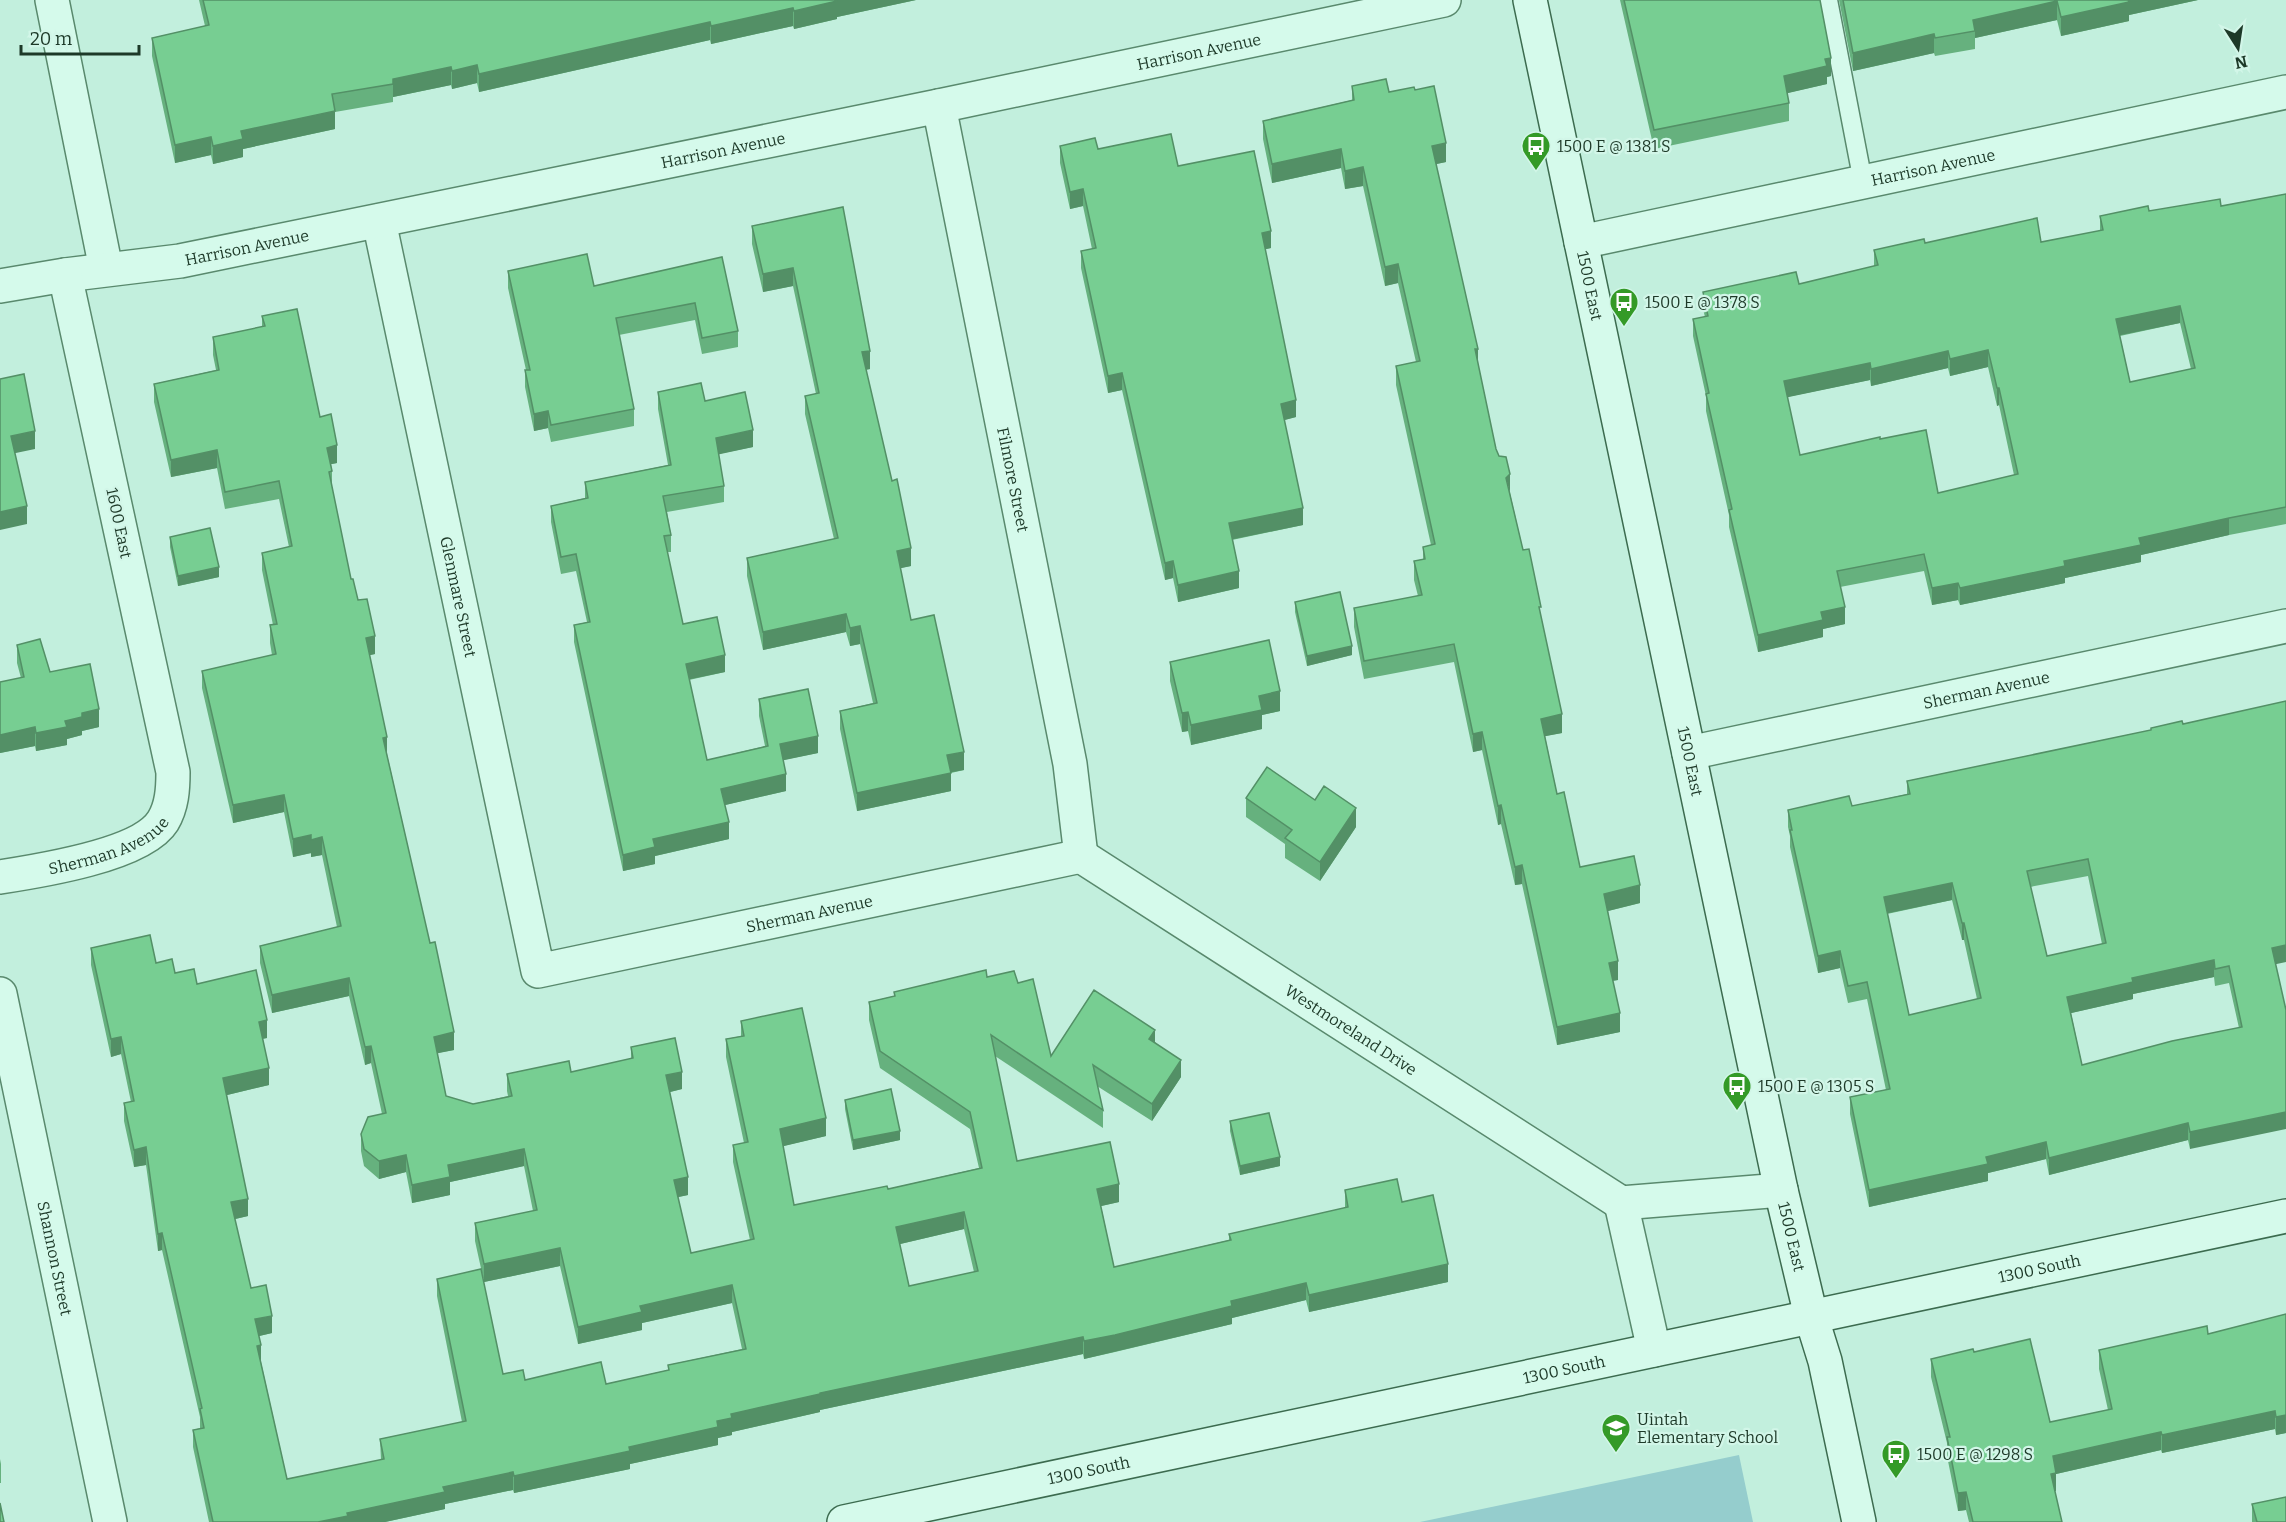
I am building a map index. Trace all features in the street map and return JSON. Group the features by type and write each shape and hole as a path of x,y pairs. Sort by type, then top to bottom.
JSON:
{"street":[{"path":"52,0 106,269"},
{"name":"Harrison Avenue","path":"0,286 106,269 180,261 1444,0"},
{"name":"1500 East","path":"1530,0 1781,1190 1811,1316 1825,1361 1859,1522"},
{"name":"Harrison Avenue","path":"1581,242 2286,92"},
{"name":"Filmore Street","path":"939,106 1070,764 1081,856"},
{"name":"Glenmare Street","path":"379,221 538,971"},
{"name":"1600 East","path":"65,275 173,772"},
{"name":"Sherman Avenue","path":"1689,753 2286,626"},
{"name":"Sherman Avenue","path":"0,877 112,854 142,840 163,822 172,797 173,772"},
{"name":"Sherman Avenue","path":"538,971 1081,856"},
{"name":"Westmoreland Drive","path":"1081,856 1621,1203"},
{"name":"Shannon Street","path":"0,994 110,1522"},
{"path":"1654,1350 1621,1203 1781,1190"},
{"name":"1300 South","path":"862,1520 2286,1216"}],"lane":[{"path":"1828,0 1863,182"}],"shaded area":[{"path":"1739,1455 1753,1522 1420,1522"}],"building":[{"path":"203,0 837,1 711,26 710,22 479,74 477,65 452,71 451,67 393,79 393,84 332,94 335,111 241,131 243,139 213,146 211,137 175,145 152,38 209,25"},
{"path":"1624,0 1820,0 1831,58 1825,59 1827,66 1784,76 1789,103 1654,130"},
{"path":"1843,0 2128,0 2129,2 2061,17 2057,1 1973,20 1975,31 1935,38 1934,34 1853,53"},
{"path":"1386,79 1389,92 1434,86 1446,143 1432,146 1478,349 1475,349 1496,449 1499,456 1506,457 1510,474 1506,478 1523,550 1529,549 1541,607 1539,607 1562,714 1541,719 1557,794 1564,792 1580,867 1634,856 1640,885 1604,894 1618,961 1609,963 1620,1013 1557,1027 1522,865 1515,867 1501,805 1498,806 1482,732 1473,734 1454,644 1364,661 1354,608 1422,595 1414,561 1425,559 1423,547 1435,544 1396,366 1420,361 1398,264 1385,267 1363,167 1345,171 1341,149 1272,164 1263,121 1354,100 1352,86"},
{"path":"1171,134 1178,166 1254,151 1271,231 1262,233 1296,400 1281,404 1303,508 1229,523 1239,571 1178,585 1173,561 1165,563 1122,373 1108,376 1081,251 1096,248 1083,189 1070,192 1060,146 1095,138 1098,149"},
{"path":"2286,194 2286,507 2139,538 2141,545 2064,561 2065,566 1960,588 1958,583 1932,588 1924,554 1837,571 1845,607 1821,612 1823,620 1758,635 1729,510 1732,509 1706,394 1709,393 1693,319 1708,316 1703,292 1796,272 1799,284 1878,265 1874,250 1924,239 1925,243 2037,218 2041,242 2103,230 2100,216 2148,206 2149,211 2220,199 2221,206","holes":["2180,306 2195,368 2130,382 2116,319","1988,350 2018,474 1938,493 1926,430 1880,439 1880,437 1800,455 1784,381 1870,363 1871,369 1948,351 1950,359"]},
{"path":"843,207 870,351 862,352 892,481 897,479 911,548 897,551 911,620 934,615 964,752 947,755 951,773 857,793 840,711 877,703 860,626 850,628 846,614 763,632 747,558 838,538 805,396 819,393 793,268 763,274 752,226"},
{"path":"587,254 594,286 722,257 738,331 702,338 695,303 616,318 634,409 551,425 548,411 534,414 525,370 530,370 508,271"},
{"path":"297,309 320,417 331,414 337,445 327,448 332,471 329,472 351,579 353,579 358,600 367,599 375,636 366,638 387,737 383,738 430,943 435,942 454,1032 434,1037 446,1096 473,1104 512,1096 507,1074 569,1061 571,1072 633,1058 631,1047 675,1038 682,1072 666,1075 688,1177 674,1180 691,1253 754,1239 733,1145 748,1142 726,1039 744,1036 741,1021 802,1008 826,1118 780,1129 794,1205 887,1186 888,1189 982,1168 970,1112 880,1051 869,1002 895,996 894,992 986,970 987,977 1014,971 1018,983 1033,979 1051,1056 1094,990 1155,1030 1149,1039 1181,1060 1152,1104 1093,1065 1103,1110 991,1035 1017,1161 1110,1142 1119,1184 1097,1189 1114,1267 1231,1240 1229,1234 1348,1207 1345,1190 1397,1179 1402,1202 1433,1195 1448,1264 1309,1295 1306,1283 1231,1301 1232,1306 1115,1335 1084,1341 1083,1337 820,1393 731,1414 732,1418 717,1421 718,1427 629,1447 630,1451 514,1476 513,1472 443,1487 445,1492 347,1513 348,1516 318,1522 213,1522 193,1430 204,1428 200,1409 202,1408 162,1233 158,1234 146,1147 134,1150 124,1103 134,1101 121,1037 111,1039 91,948 150,935 156,963 172,959 175,973 194,969 197,984 256,970 267,1020 259,1022 269,1068 223,1078 248,1199 231,1202 251,1288 266,1285 272,1316 255,1319 261,1345 257,1346 287,1479 384,1459 380,1439 466,1421 437,1279 481,1269 503,1374 523,1370 525,1380 601,1362 606,1384 669,1370 668,1365 746,1349 732,1285 640,1306 642,1312 578,1327 560,1248 484,1264 475,1223 537,1210 524,1149 448,1165 450,1177 412,1185 406,1155 379,1161 364,1149 361,1134 368,1117 386,1113 371,1046 365,1047 349,978 272,995 260,946 341,926 322,837 311,840 311,835 293,839 284,795 233,805 202,671 276,654 270,625 277,624 262,553 292,546 279,481 225,492 217,450 171,460 154,384 219,370 213,337 265,326 262,316","holes":["964,1212 978,1271 909,1286 896,1227"]},
{"path":"24,374 35,431 11,436 27,506 0,512 0,379"},
{"path":"701,383 705,401 745,392 753,430 716,438 724,486 663,496 671,535 664,536 683,624 717,617 725,655 686,664 707,760 768,746 759,699 808,689 818,736 780,744 786,774 721,789 729,822 653,839 655,847 623,855 574,625 590,622 576,554 561,557 551,506 588,498 585,482 671,465 658,392"},
{"path":"210,528 219,567 178,576 170,537"},
{"path":"1340,592 1352,646 1307,656 1295,602"},
{"path":"40,639 50,672 90,664 99,709 82,713 82,717 65,721 67,727 36,733 35,727 0,735 0,682 24,677 17,645"},
{"path":"1269,640 1280,691 1259,696 1262,710 1191,725 1188,712 1182,713 1170,662"},
{"path":"2286,701 2286,945 2272,948 2286,1010 2286,1112 2190,1132 2188,1123 2049,1158 2046,1142 1986,1157 1988,1164 1869,1190 1850,1097 1890,1089 1867,982 1848,986 1840,951 1818,956 1790,830 1792,830 1788,810 1849,796 1852,806 1910,794 1907,781 2151,730 2151,728 2182,721 2183,724","holes":["2088,859 2106,943 2047,956 2027,871","1952,883 1962,923 1964,923 1981,998 1909,1015 1884,897","2214,960 2215,969 2229,966 2242,1027 2172,1041 2082,1065 2067,997 2133,982 2132,978"]},
{"path":"1267,767 1315,800 1324,786 1356,808 1320,862 1285,838 1292,830 1246,798"},
{"path":"891,1089 900,1131 853,1140 845,1100"},
{"path":"1269,1113 1280,1157 1240,1166 1230,1121"},
{"path":"2286,1314 2286,1415 2276,1417 2275,1411 2162,1435 2161,1432 2053,1456 2056,1473 2051,1474 2062,1522 1973,1522 1966,1492 1958,1493 1947,1437 1950,1437 1931,1359 2030,1339 2050,1422 2112,1409 2099,1350 2207,1326 2208,1334"},
{"path":"2286,1497 2286,1522 2257,1522 2252,1504"},
{"path":"0,1503 4,1522 0,1522"}],"place":[{"name":"1500 E @ 1381 S","path":"1536,172"},
{"name":"1500 E @ 1378 S","path":"1624,328"},
{"name":"1500 E @ 1305 S","path":"1737,1112"},
{"name":"Uintah Elementary School","path":"1616,1454"},
{"name":"1500 E @ 1298 S","path":"1896,1480"}]}
